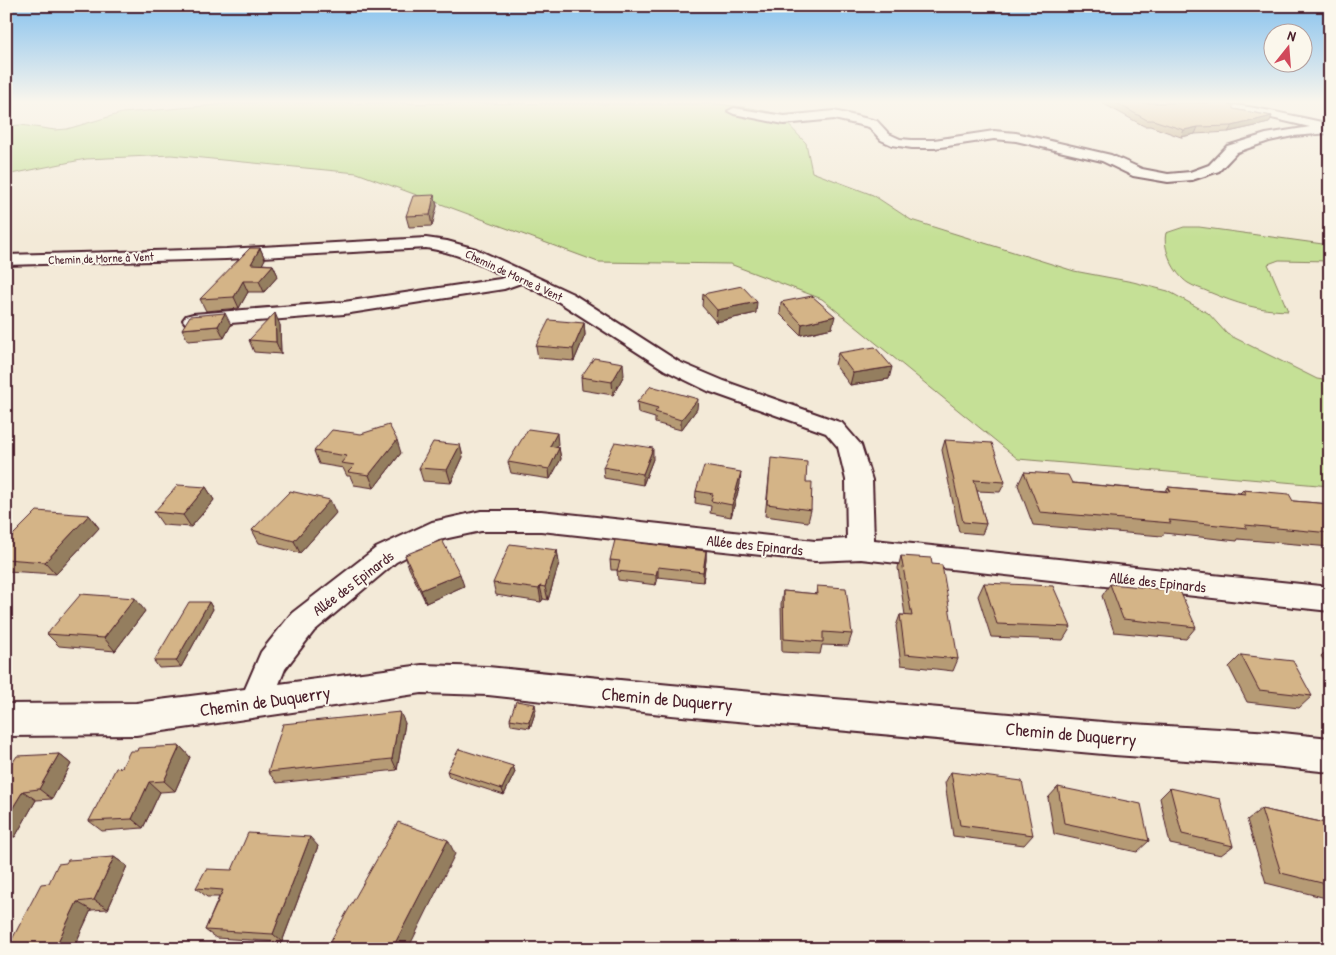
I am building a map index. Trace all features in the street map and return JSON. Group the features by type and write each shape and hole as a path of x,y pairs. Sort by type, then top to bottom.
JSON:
{"street":[{"path":"1061,148 1106,158 1138,174 1168,178 1192,176 1214,168 1232,149 1236,148"},
{"name":"Chemin de Morne à Vent","path":"6,260 226,254 426,244 447,246 470,253 566,298 672,366 716,386 834,428 849,445 859,480 861,549"},
{"path":"193,320 344,308 504,284 521,276"},
{"name":"Allée des Epinards","path":"256,702 272,662 303,622 386,555 432,532 480,521 541,521 815,551 861,549 1330,599"},
{"name":"Chemin de Duquerry","path":"6,720 136,719 422,679 488,681 1114,739 1273,749 1330,755"}],"green space":[{"path":"6,148 807,148 812,172 873,195 911,220 1074,271 1133,282 1168,291 1208,313 1227,334 1317,379 1330,381 1330,486 1018,459 822,299 730,264 598,262 357,173 171,155 86,159 6,175"},
{"path":"1184,227 1199,227 1330,245 1330,261 1279,260 1268,264 1288,311 1248,306 1193,286 1178,274 1170,260 1165,239 1166,233"}],"building":[{"path":"434,195 430,215 406,216 413,196"},
{"path":"250,248 260,248 251,264 273,265 259,281 243,281 234,297 200,299"},
{"path":"742,286 757,302 717,310 703,294"},
{"path":"812,296 835,316 802,324 781,302"},
{"path":"225,313 218,326 182,329 190,316"},
{"path":"275,313 276,342 249,340"},
{"path":"549,320 584,323 573,349 536,346"},
{"path":"875,347 892,367 853,373 838,353"},
{"path":"594,358 623,363 612,382 581,377"},
{"path":"651,386 698,399 681,420 655,412 658,408 637,402"},
{"path":"389,425 397,440 369,475 348,472 355,465 341,463 347,456 314,451 332,430 361,434"},
{"path":"528,429 557,433 550,446 559,448 549,469 508,462"},
{"path":"945,440 992,443 1005,482 974,480 986,524 963,522"},
{"path":"433,442 460,445 447,470 419,468"},
{"path":"615,442 653,448 643,474 603,467"},
{"path":"771,458 807,462 806,482 812,482 811,510 767,504"},
{"path":"704,466 741,472 732,505 711,501 713,494 696,491"},
{"path":"1024,472 1068,475 1072,483 1171,492 1168,487 1246,494 1243,490 1289,494 1293,501 1330,504 1330,533 1245,525 1247,528 1169,520 1171,523 1040,512"},
{"path":"178,485 206,487 183,515 154,512"},
{"path":"290,491 330,500 294,541 252,530"},
{"path":"37,511 89,515 45,562 6,559 6,542"},
{"path":"442,540 460,574 421,590 405,555"},
{"path":"615,540 706,551 703,572 658,567 656,575 617,571 620,561 610,560"},
{"path":"510,544 557,550 545,587 540,586 539,589 493,583"},
{"path":"901,556 931,558 932,564 942,565 958,659 905,654 900,615 912,616"},
{"path":"984,583 1053,586 1071,627 997,624"},
{"path":"1110,584 1180,591 1196,627 1123,619"},
{"path":"817,586 846,588 852,634 823,632 823,642 784,639 783,591 818,594"},
{"path":"81,594 135,598 104,638 47,634"},
{"path":"189,602 209,602 176,661 154,661"},
{"path":"1241,655 1293,661 1312,696 1259,690"},
{"path":"516,701 535,704 529,722 510,719"},
{"path":"400,712 392,759 268,772 283,724"},
{"path":"180,746 164,781 149,782 132,819 89,821 116,768 122,767 130,751 137,751 138,748"},
{"path":"459,749 513,766 502,789 447,771"},
{"path":"59,754 39,789 23,791 6,819 6,759 13,762 17,756"},
{"path":"951,772 1022,781 1033,835 960,825"},
{"path":"1058,787 1141,804 1149,841 1064,823"},
{"path":"1170,788 1220,799 1233,846 1182,834"},
{"path":"1261,809 1330,824 1330,885 1281,873"},
{"path":"398,822 448,840 392,949 326,949"},
{"path":"248,833 310,837 273,934 205,930 223,890 196,888 206,869 232,870"},
{"path":"114,857 94,900 77,902 55,948 7,949 41,884 49,883 58,864 66,863 68,860"}]}
